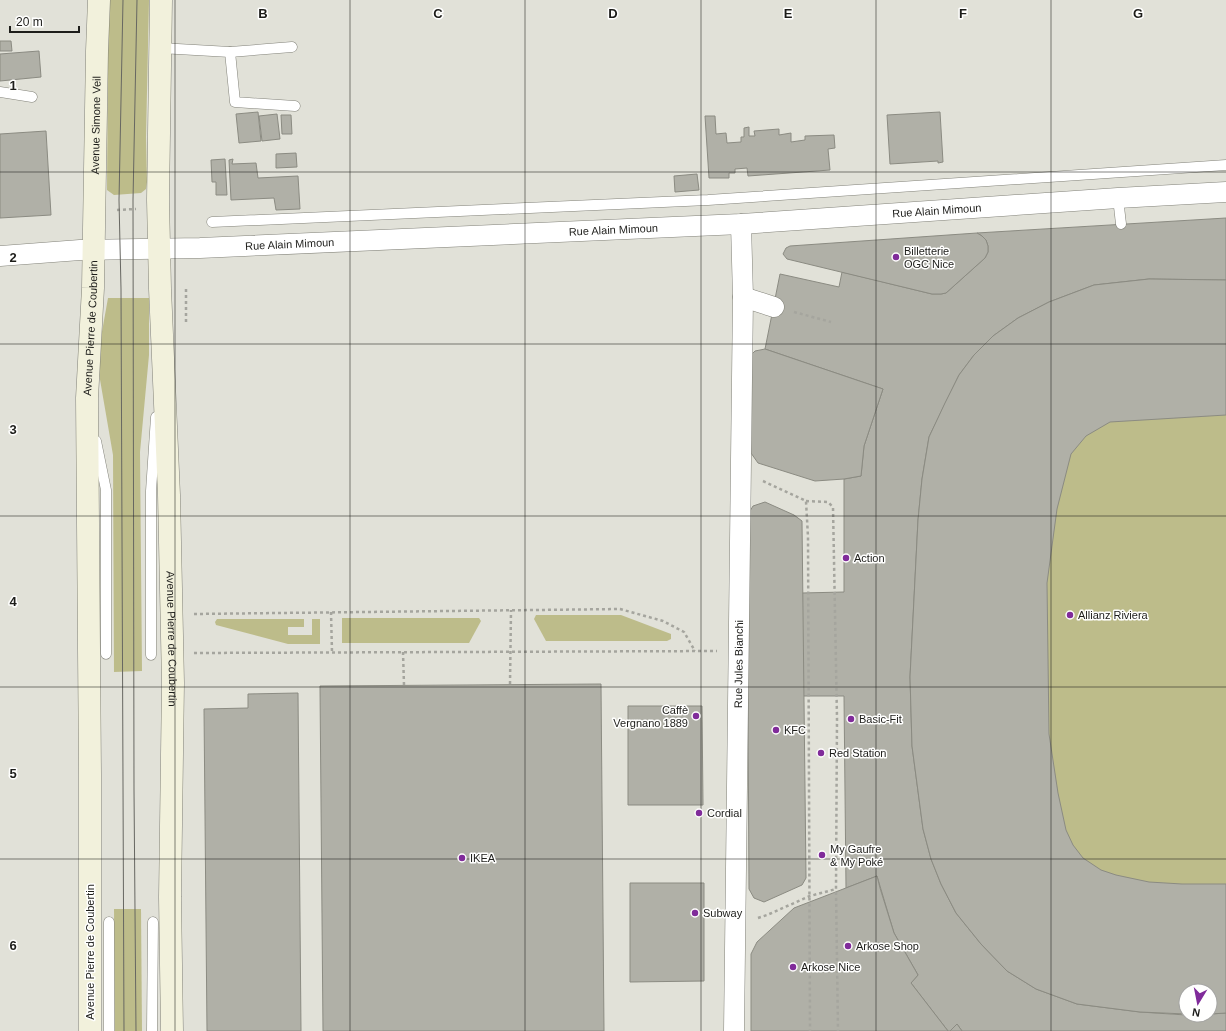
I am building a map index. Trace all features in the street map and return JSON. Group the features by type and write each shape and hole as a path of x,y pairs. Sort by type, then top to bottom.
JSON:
{"main road":[{"name":"Avenue Simone Veil","path":"94,250 99,0"},
{"path":"159,248 158,208 162,0"},
{"name":"Avenue Pierre de Coubertin","path":"159,248 169,495 173,683 170,889 172,1031"},
{"name":"Avenue Pierre de Coubertin","path":"90,1031 90,774 87,398 94,250"}],"street":[{"name":"Rue Alain Mimoun","path":"0,256 94,250 208,247 741,224 1226,192"},
{"name":"Rue Jules Bianchi","path":"734,1031 743,297 741,224"},
{"path":"743,297 774,307"}],"lane":[{"path":"160,48 230,52 292,47"},
{"path":"230,52 235,102 295,106"},
{"path":"0,92 32,97"},
{"path":"212,222 708,200 1226,165"},
{"path":"1118,198 1121,224"},
{"path":"151,654 150,491 162,344"},
{"path":"87,398 106,490 106,654"},
{"path":"108,922 109,1031"},
{"path":"152,1031 153,922"}],"path":[{"path":"95,211 158,208"},
{"path":"774,307 831,322"},
{"path":"741,479 765,482 806,502 828,502 833,506 837,718 836,889 838,1031"},
{"path":"806,502 808,537 810,1031"},
{"path":"190,614 620,609 663,621 684,632 695,651"},
{"path":"510,684 511,610"},
{"path":"331,612 332,652"},
{"path":"190,653 739,651"},
{"path":"403,652 404,685"},
{"path":"736,925 767,915 810,896 836,889"}],"shaded area":[{"path":"109,0 149,0 146,137 147,182 146,189 141,193 114,195 107,190"},
{"name":"Allianz Riviera","path":"1226,280 1226,1013 1218,1002 1218,983 1178,983 1178,1014 1140,1012 1077,1004 945,403"},
{"path":"108,298 149,298 149,355 140,452 142,671 114,672 113,455 98,368 98,354"},
{"path":"536,615 621,615 671,634 671,639 667,641 546,641 534,619"},
{"path":"342,618 479,618 481,621 469,643 342,643"},
{"path":"217,619 304,619 304,627 288,627 288,635 312,635 312,619 320,619 320,644 288,644 216,625 215,622"},
{"path":"114,909 141,909 142,1031 115,1031"}],"building":[{"path":"0,41 11,41 12,51 0,51"},
{"path":"39,51 41,77 0,81 0,54"},
{"path":"258,112 261,141 239,143 236,114"},
{"path":"940,112 943,162 890,164 887,115"},
{"path":"277,114 280,139 262,141 259,116"},
{"path":"281,115 291,115 292,134 282,134"},
{"path":"705,116 715,116 716,134 726,133 727,143 741,142 741,137 744,137 744,128 749,127 749,136 755,136 754,131 779,129 779,135 791,133 791,142 805,140 805,136 834,135 835,148 828,149 830,170 748,176 747,168 735,169 735,173 729,173 729,178 709,178"},
{"path":"46,131 51,215 0,218 0,134"},
{"path":"296,153 297,167 276,168 276,154"},
{"path":"225,159 227,195 216,195 216,182 212,182 211,160"},
{"path":"233,159 232,164 256,163 258,178 298,176 300,209 276,210 274,198 231,200 229,160"},
{"path":"697,174 699,190 675,192 674,176"},
{"path":"1226,218 1226,280 1149,279 1094,285 1049,302 1018,318 993,336 974,355 959,375 929,437 922,479 918,520 910,677 912,746 923,829 931,859 941,884 956,913 981,944 1007,971 1036,989 1077,1004 1140,1012 1178,1014 1178,1023 1218,1023 1218,1014 1226,1013 1226,1031 962,1031 957,1024 950,1031 948,1031 911,983 918,975 894,933 877,876 846,888 844,696 803,696 802,593 844,592 844,479 861,476 864,446 883,389 765,349 780,274 839,287 842,272 932,294 946,293 985,258 988,252 988,246 986,240 977,233"},
{"path":"977,233 986,240 988,246 988,252 985,258 946,293 941,294 932,294 787,259 783,254 786,248 790,246"},
{"name":"Allianz Riviera","path":"1149,279 1226,280 1226,415 1110,422 1086,436 1071,454 1057,509 1047,583 1049,734 1058,793 1066,830 1073,845 1083,858 1101,870 1116,875 1149,882 1226,884 1226,1013 1218,1014 1218,983 1178,983 1178,1014 1140,1012 1077,1004 1036,989 1007,971 981,944 956,913 941,884 931,859 923,829 912,746 910,677 918,520 922,479 929,437 959,375 974,355 993,336 1018,318 1049,302 1094,285"},
{"path":"765,349 883,389 864,446 861,476 815,481 758,463 751,453 747,359 755,351"},
{"path":"765,502 794,515 802,521 806,878 802,885 764,902 754,898 749,889 747,516 753,506"},
{"name":"IKEA","path":"601,684 604,1031 323,1031 320,686"},
{"path":"298,693 301,1031 207,1031 204,709 248,708 248,694"},
{"path":"628,706 702,706 703,805 628,805"},
{"path":"877,876 894,933 918,975 911,983 948,1031 751,1031 751,954 757,942 794,908"},
{"path":"630,883 704,883 704,981 630,982"},
{"path":"957,1024 962,1031 950,1031"}],"tram line":[{"path":"123,0 119,200 121,289 124,1031"},
{"path":"136,1031 133,200 137,0"}],"place":[{"name":"Billetterie OGC Nice","path":"896,257"},
{"name":"Action","path":"846,558"},
{"name":"Allianz Riviera","path":"1070,615"},
{"name":"Caffè Vergnano 1889","path":"696,716"},
{"name":"Basic-Fit","path":"851,719"},
{"name":"KFC","path":"776,730"},
{"name":"Red Station","path":"821,753"},
{"name":"Cordial","path":"699,813"},
{"name":"My Gaufre & My Poké","path":"822,855"},
{"name":"IKEA","path":"462,858"},
{"name":"Subway","path":"695,913"},
{"name":"Arkose Shop","path":"848,946"},
{"name":"Arkose Nice","path":"793,967"}]}
